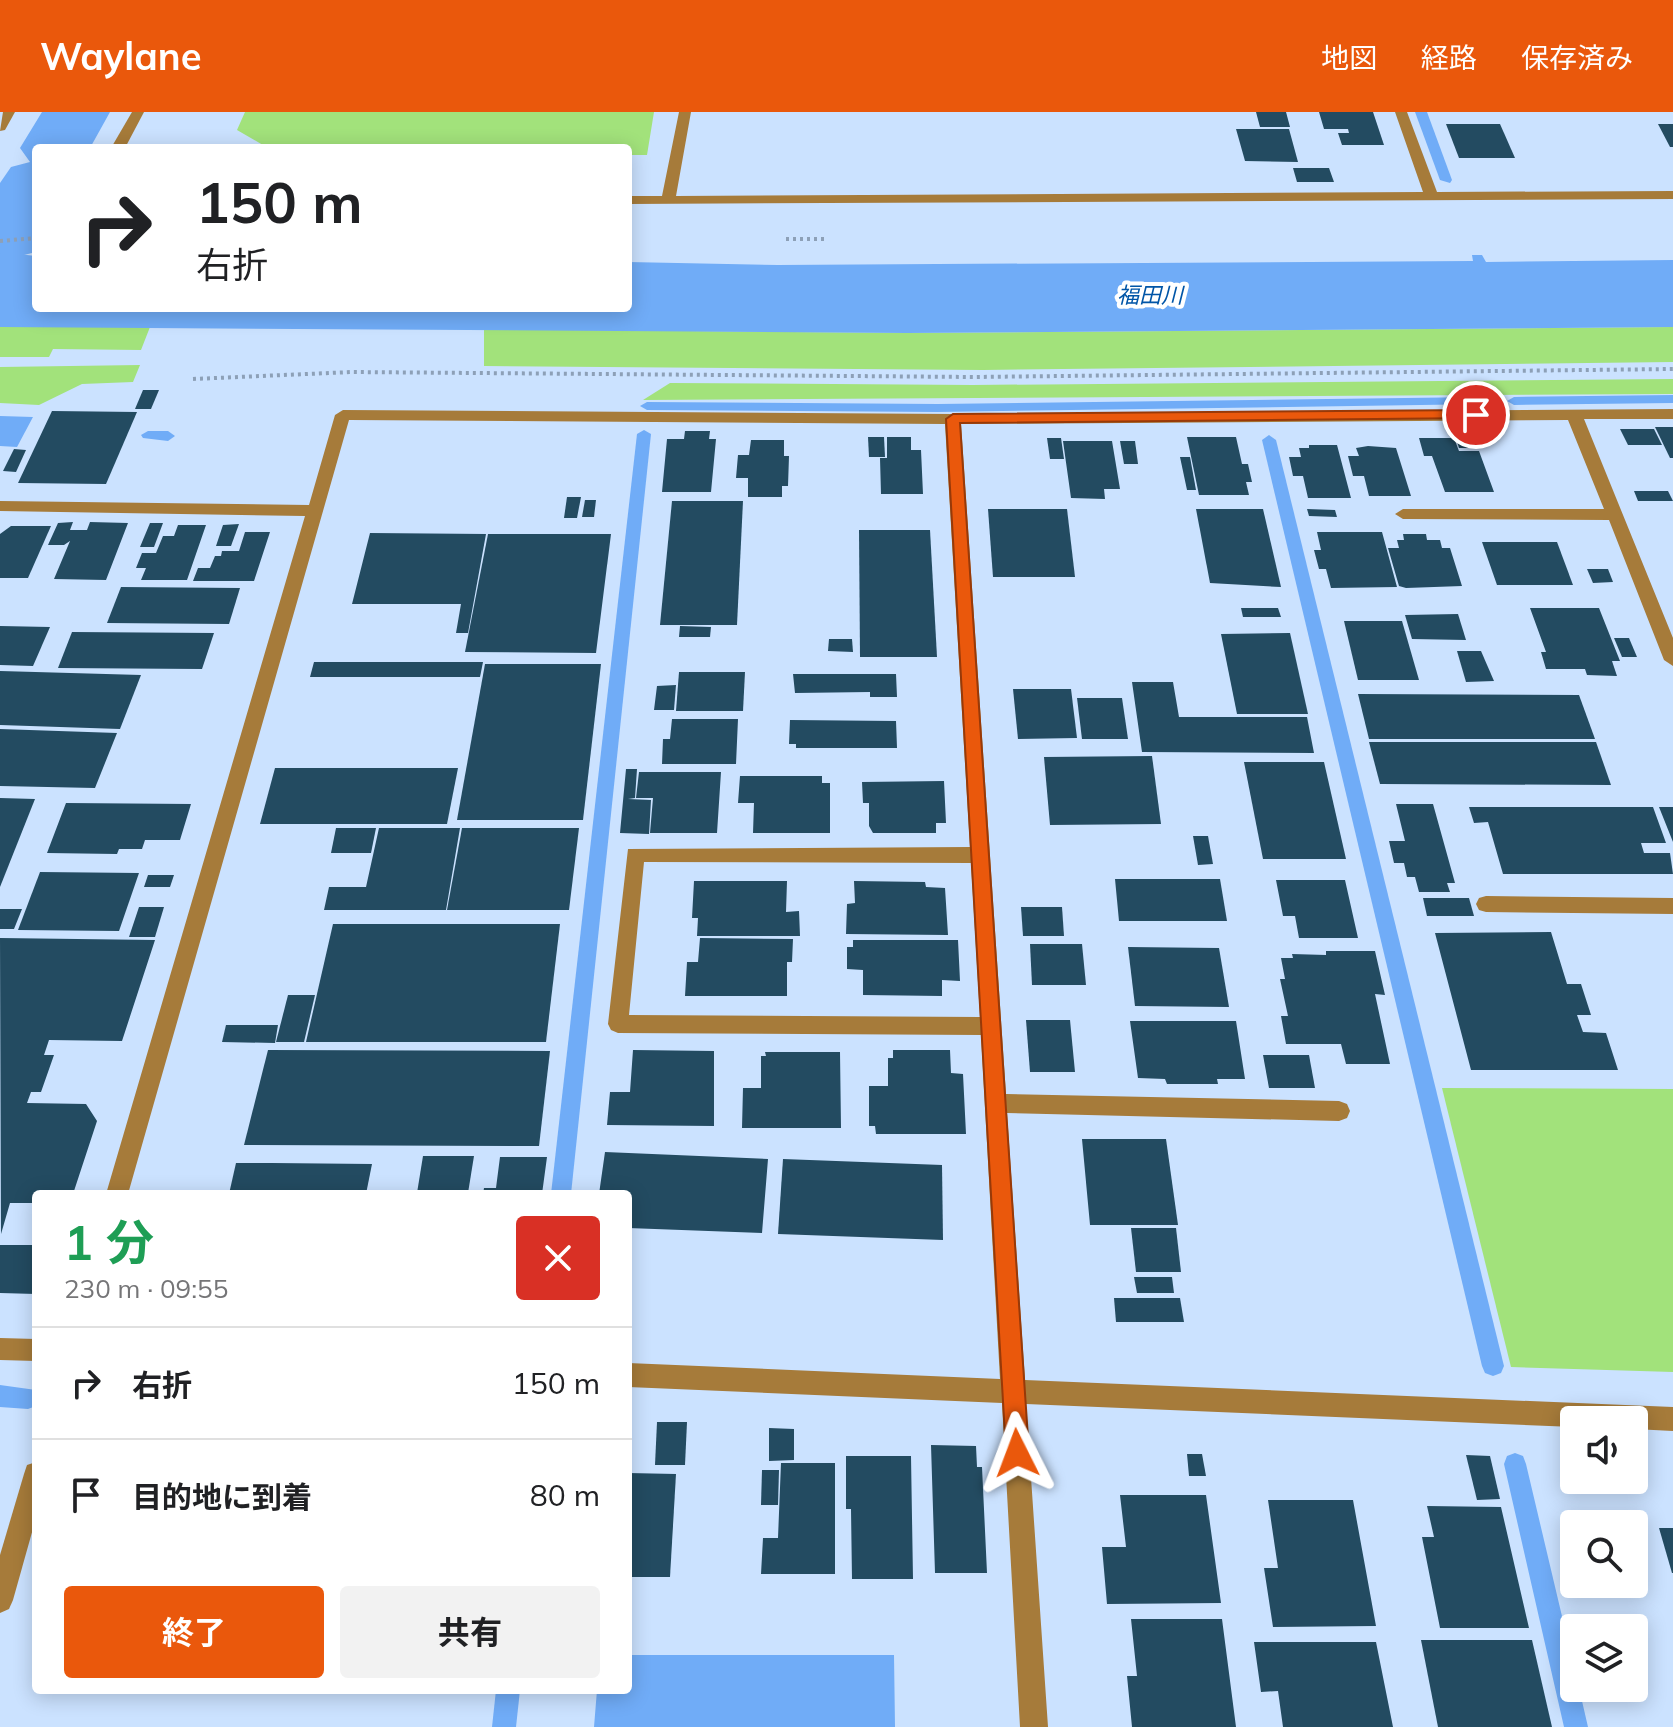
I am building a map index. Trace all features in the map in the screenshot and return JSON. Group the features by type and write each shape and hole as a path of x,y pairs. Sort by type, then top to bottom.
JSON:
{"street":[{"path":"0,127 9,112"},
{"path":"120,144 138,112"},
{"path":"668,200 685,112"},
{"path":"1401,112 1432,198"},
{"path":"632,200 1673,195"},
{"path":"1574,414 1673,660"},
{"path":"118,1190 343,415 953,419 1673,414"},
{"path":"953,419 1034,1727"},
{"path":"0,506 315,511"},
{"path":"1403,514 1614,515"},
{"path":"1653,610 1673,610"},
{"path":"980,855 635,854 618,1024 990,1026"},
{"path":"1486,904 1673,906"},
{"path":"995,1103 1339,1111"},
{"path":"0,1349 32,1350"},
{"path":"632,1375 1673,1419"},
{"path":"0,1600 32,1488"}],"path":[{"path":"0,241 32,238"},
{"path":"193,379 352,372 974,377 1673,369"}],"green space":[{"path":"245,112 654,112 647,155 632,155 632,144 261,144 237,130"},
{"path":"0,327 150,327 141,350 53,349 49,357 0,357"},
{"path":"1673,327 1673,362 983,370 484,366 484,329 907,333"},
{"path":"140,365 133,382 82,384 39,405 0,403 0,367"},
{"path":"1673,379 1673,394 643,400 670,383 973,385"},
{"path":"1442,1088 1673,1089 1673,1372 1511,1367"}],"water":[{"name":"福田川","path":"0,252 32,256 32,312 632,312 632,262 778,265 1473,261 1472,255 1482,255 1486,262 1673,260 1673,327 907,333 0,327"},
{"path":"0,416 33,417 17,447 0,446"},
{"path":"632,1655 894,1655 895,1727 594,1727 597,1694 632,1694"}],"building":[{"path":"1256,112 1286,112 1290,127 1260,127"},
{"path":"1319,112 1373,112 1384,145 1342,145 1338,133 1349,133 1348,129 1324,129"},
{"path":"1446,124 1500,124 1515,158 1459,158"},
{"path":"1658,124 1673,124 1673,147 1670,147"},
{"path":"1236,129 1289,129 1298,162 1245,161"},
{"path":"1293,168 1329,168 1334,182 1297,182"},
{"path":"143,390 159,390 151,409 135,409"},
{"path":"52,411 137,412 106,484 18,483"},
{"path":"1655,427 1673,427 1673,458 1670,458"},
{"path":"1453,428 1474,428 1481,448 1459,448"},
{"path":"1620,429 1654,429 1662,445 1628,445"},
{"path":"685,431 710,431 709,439 716,439 711,492 662,492 667,439 684,439"},
{"path":"868,437 884,437 885,457 869,457"},
{"path":"887,437 911,437 911,450 921,450 923,494 881,494 880,458 887,458"},
{"path":"1187,437 1236,437 1242,464 1248,464 1252,482 1246,482 1249,495 1199,495"},
{"path":"1047,438 1061,438 1064,459 1050,459"},
{"path":"1419,438 1454,438 1459,451 1479,451 1494,492 1445,492 1432,456 1424,456"},
{"path":"751,440 784,440 784,456 789,456 788,486 782,486 782,497 748,497 748,478 736,478 738,455 749,455"},
{"path":"1063,441 1112,441 1120,489 1104,489 1105,499 1071,498"},
{"path":"1120,441 1135,441 1138,464 1124,464"},
{"path":"1309,445 1337,445 1351,498 1308,498 1303,476 1293,476 1289,457 1301,457 1299,448 1309,448"},
{"path":"1356,448 1396,448 1411,496 1369,496 1364,476 1353,476 1348,456 1359,456"},
{"path":"14,449 26,450 16,472 3,471"},
{"path":"1180,457 1190,457 1196,490 1187,490"},
{"path":"1634,491 1668,491 1673,501 1638,501"},
{"path":"567,497 581,497 577,518 564,518"},
{"path":"585,500 596,500 594,517 582,517"},
{"path":"672,501 743,501 737,625 660,625"},
{"path":"988,509 1067,509 1075,577 993,577"},
{"path":"1196,509 1263,509 1281,587 1210,583"},
{"path":"1307,509 1335,510 1337,517 1309,516"},
{"path":"73,522 70,530 87,530 90,522 128,523 106,580 54,579 70,541 64,545 48,545 58,523"},
{"path":"150,523 163,523 154,547 140,547"},
{"path":"239,524 231,546 216,546 223,525"},
{"path":"178,525 206,525 187,580 141,580 146,568 136,568 142,553 156,553 163,536 174,536"},
{"path":"11,526 51,526 28,578 0,578 0,534"},
{"path":"859,530 930,530 937,657 860,657"},
{"path":"245,532 270,532 254,581 193,581 198,568 210,568 215,556 221,556 222,551 239,551"},
{"path":"1317,532 1382,532 1397,587 1331,588 1326,569 1319,569 1314,550 1321,550"},
{"path":"370,533 486,534 468,633 456,633 461,604 352,604"},
{"path":"488,534 611,534 596,653 465,652"},
{"path":"1403,534 1426,534 1427,540 1440,540 1442,548 1450,548 1462,586 1399,586 1388,548 1399,548 1397,540 1404,540"},
{"path":"1482,542 1557,542 1573,585 1497,585"},
{"path":"1587,569 1608,569 1613,582 1593,583"},
{"path":"121,587 240,588 229,624 107,623"},
{"path":"1241,608 1278,608 1281,617 1243,617"},
{"path":"1530,608 1599,608 1620,661 1612,661 1617,676 1587,675 1585,669 1546,669 1541,652 1546,652"},
{"path":"1458,614 1466,640 1412,639 1405,615"},
{"path":"1344,621 1402,621 1419,680 1358,680"},
{"path":"0,626 50,627 33,666 0,665"},
{"path":"680,626 711,627 710,637 679,637"},
{"path":"72,632 214,633 202,669 58,668"},
{"path":"1290,633 1308,714 1237,714 1221,634"},
{"path":"1614,638 1629,638 1637,657 1622,657"},
{"path":"829,639 852,639 853,652 828,651"},
{"path":"1457,651 1481,651 1494,681 1466,682"},
{"path":"314,662 483,662 480,677 310,677"},
{"path":"485,664 601,664 583,820 457,820"},
{"path":"0,671 141,675 120,729 0,725"},
{"path":"679,672 745,672 743,711 676,711"},
{"path":"793,674 896,674 897,697 870,697 870,692 795,693"},
{"path":"1132,682 1173,682 1179,717 1307,717 1314,753 1142,752"},
{"path":"676,685 674,710 654,710 657,686"},
{"path":"1013,689 1071,689 1077,738 1018,739"},
{"path":"1358,694 1579,695 1595,739 1369,739"},
{"path":"1077,698 1122,698 1128,739 1082,739"},
{"path":"672,719 738,719 736,764 662,764 663,739 670,739"},
{"path":"790,720 896,721 897,748 796,748 796,744 789,744"},
{"path":"0,729 117,733 95,788 0,786"},
{"path":"1369,742 1596,742 1611,785 1380,784"},
{"path":"1152,756 1161,824 1050,825 1044,757"},
{"path":"1244,762 1324,762 1346,859 1263,859"},
{"path":"275,768 458,768 447,824 260,824"},
{"path":"626,769 637,769 635,798 628,799 651,800 649,834 620,833"},
{"path":"639,772 721,772 717,833 650,833 653,798 636,798"},
{"path":"740,776 822,776 822,783 830,783 830,833 753,833 754,803 738,803"},
{"path":"944,781 946,823 936,823 936,833 873,833 869,826 869,803 863,803 862,782"},
{"path":"0,798 35,799 0,887"},
{"path":"66,803 191,804 180,840 145,840 142,849 119,849 117,854 47,853"},
{"path":"1396,804 1433,804 1455,883 1447,883 1450,892 1419,892 1415,877 1407,877 1404,863 1394,863 1389,841 1405,841"},
{"path":"1469,807 1653,807 1666,843 1641,843 1644,853 1670,853 1673,874 1503,874 1488,822 1474,823"},
{"path":"1659,807 1673,807 1673,842"},
{"path":"336,828 376,828 371,853 331,853"},
{"path":"379,828 460,828 446,910 324,910 329,887 366,887"},
{"path":"462,828 579,828 569,910 447,910"},
{"path":"1193,836 1208,836 1213,864 1198,865"},
{"path":"40,872 139,873 119,931 18,930"},
{"path":"148,875 174,875 170,887 144,887"},
{"path":"1115,879 1220,879 1227,921 1119,921"},
{"path":"1276,880 1345,880 1358,938 1299,938 1295,916 1283,916"},
{"path":"694,881 787,881 786,912 799,911 800,936 697,936 698,918 692,918"},
{"path":"854,881 925,882 926,887 945,888 948,935 846,934 847,904 855,903"},
{"path":"1423,898 1469,898 1474,916 1427,916"},
{"path":"139,907 164,907 155,937 129,937"},
{"path":"1021,907 1062,907 1064,936 1023,936"},
{"path":"0,909 22,909 14,929 0,929"},
{"path":"333,924 560,924 546,1042 306,1042"},
{"path":"1551,932 1567,984 1581,984 1591,1015 1577,1015 1583,1032 1606,1033 1618,1070 1471,1070 1435,933"},
{"path":"0,938 155,940 122,1041 49,1040 44,1055 54,1055 41,1092 31,1092 27,1103 86,1104 97,1121 74,1190 32,1190 32,1203 10,1203 1,1234"},
{"path":"700,938 793,939 792,962 787,962 787,996 685,996 687,962 698,962"},
{"path":"853,940 958,940 960,981 942,980 942,996 863,995 863,970 847,969 847,947 853,947"},
{"path":"1030,944 1082,944 1086,985 1032,985"},
{"path":"1128,947 1219,948 1229,1007 1135,1006"},
{"path":"1326,951 1375,951 1385,995 1375,994 1390,1064 1346,1064 1341,1044 1286,1044 1281,1016 1288,1016 1280,979 1285,979 1281,958 1293,958 1292,954 1326,955"},
{"path":"288,995 315,995 304,1042 276,1042"},
{"path":"1026,1020 1070,1020 1075,1072 1030,1072"},
{"path":"1130,1021 1236,1021 1245,1079 1217,1079 1218,1084 1167,1084 1165,1079 1138,1078"},
{"path":"226,1025 278,1025 275,1043 222,1042"},
{"path":"268,1050 550,1051 539,1146 244,1145"},
{"path":"633,1050 714,1051 714,1126 607,1125 610,1092 630,1092"},
{"path":"893,1050 950,1050 951,1073 963,1074 966,1134 876,1134 875,1126 869,1126 869,1086 888,1086 888,1058 893,1058"},
{"path":"765,1052 840,1052 841,1128 742,1128 743,1088 761,1088 761,1056 766,1056"},
{"path":"1263,1055 1309,1055 1315,1088 1269,1088"},
{"path":"1082,1139 1166,1139 1178,1225 1090,1225"},
{"path":"605,1152 768,1159 762,1233 632,1228 632,1190 600,1190"},
{"path":"423,1156 474,1156 468,1190 417,1190"},
{"path":"500,1157 547,1157 543,1190 484,1190 496,1188"},
{"path":"783,1159 942,1165 943,1240 778,1234"},
{"path":"236,1163 372,1164 367,1190 230,1190"},
{"path":"1131,1228 1176,1228 1181,1272 1136,1272"},
{"path":"0,1245 32,1245 32,1294 0,1293"},
{"path":"1134,1277 1172,1277 1174,1293 1137,1293"},
{"path":"1114,1298 1180,1298 1184,1322 1116,1322"},
{"path":"657,1422 687,1422 685,1465 655,1465"},
{"path":"769,1428 794,1429 794,1460 769,1461"},
{"path":"931,1445 976,1446 977,1467 982,1467 987,1573 935,1573"},
{"path":"1187,1454 1202,1454 1206,1476 1189,1476"},
{"path":"1466,1455 1490,1456 1500,1499 1477,1500"},
{"path":"846,1456 911,1456 913,1579 852,1579 851,1509 846,1509"},
{"path":"781,1463 835,1463 835,1574 761,1574 763,1538 778,1538"},
{"path":"762,1470 779,1470 778,1505 761,1505"},
{"path":"632,1473 676,1474 670,1577 632,1577"},
{"path":"1120,1495 1206,1495 1221,1603 1107,1604 1102,1547 1126,1547"},
{"path":"1268,1500 1353,1500 1376,1626 1273,1627 1264,1568 1278,1568"},
{"path":"1427,1506 1501,1507 1529,1628 1440,1628 1422,1537 1434,1537"},
{"path":"1659,1528 1673,1528 1673,1573 1672,1573"},
{"path":"1131,1619 1222,1619 1236,1727 1132,1727 1127,1676 1137,1676"},
{"path":"1421,1640 1532,1640 1552,1727 1438,1727"},
{"path":"1254,1642 1376,1642 1393,1727 1283,1727 1278,1691 1261,1692"}],"waterway":[{"path":"57,144 76,112"},
{"path":"1421,112 1446,180"},
{"path":"16,235 32,193"},
{"path":"1514,401 1673,399"},
{"path":"647,406 938,408 1482,401"},
{"path":"561,1190 644,434"},
{"path":"148,435 168,436"},
{"path":"1269,440 1493,1366"},
{"path":"0,1396 28,1398"},
{"path":"1515,1464 1576,1727"},
{"path":"504,1727 508,1694"}],"route":[{"path":"1017,1453 953,419 1476,415"}]}
